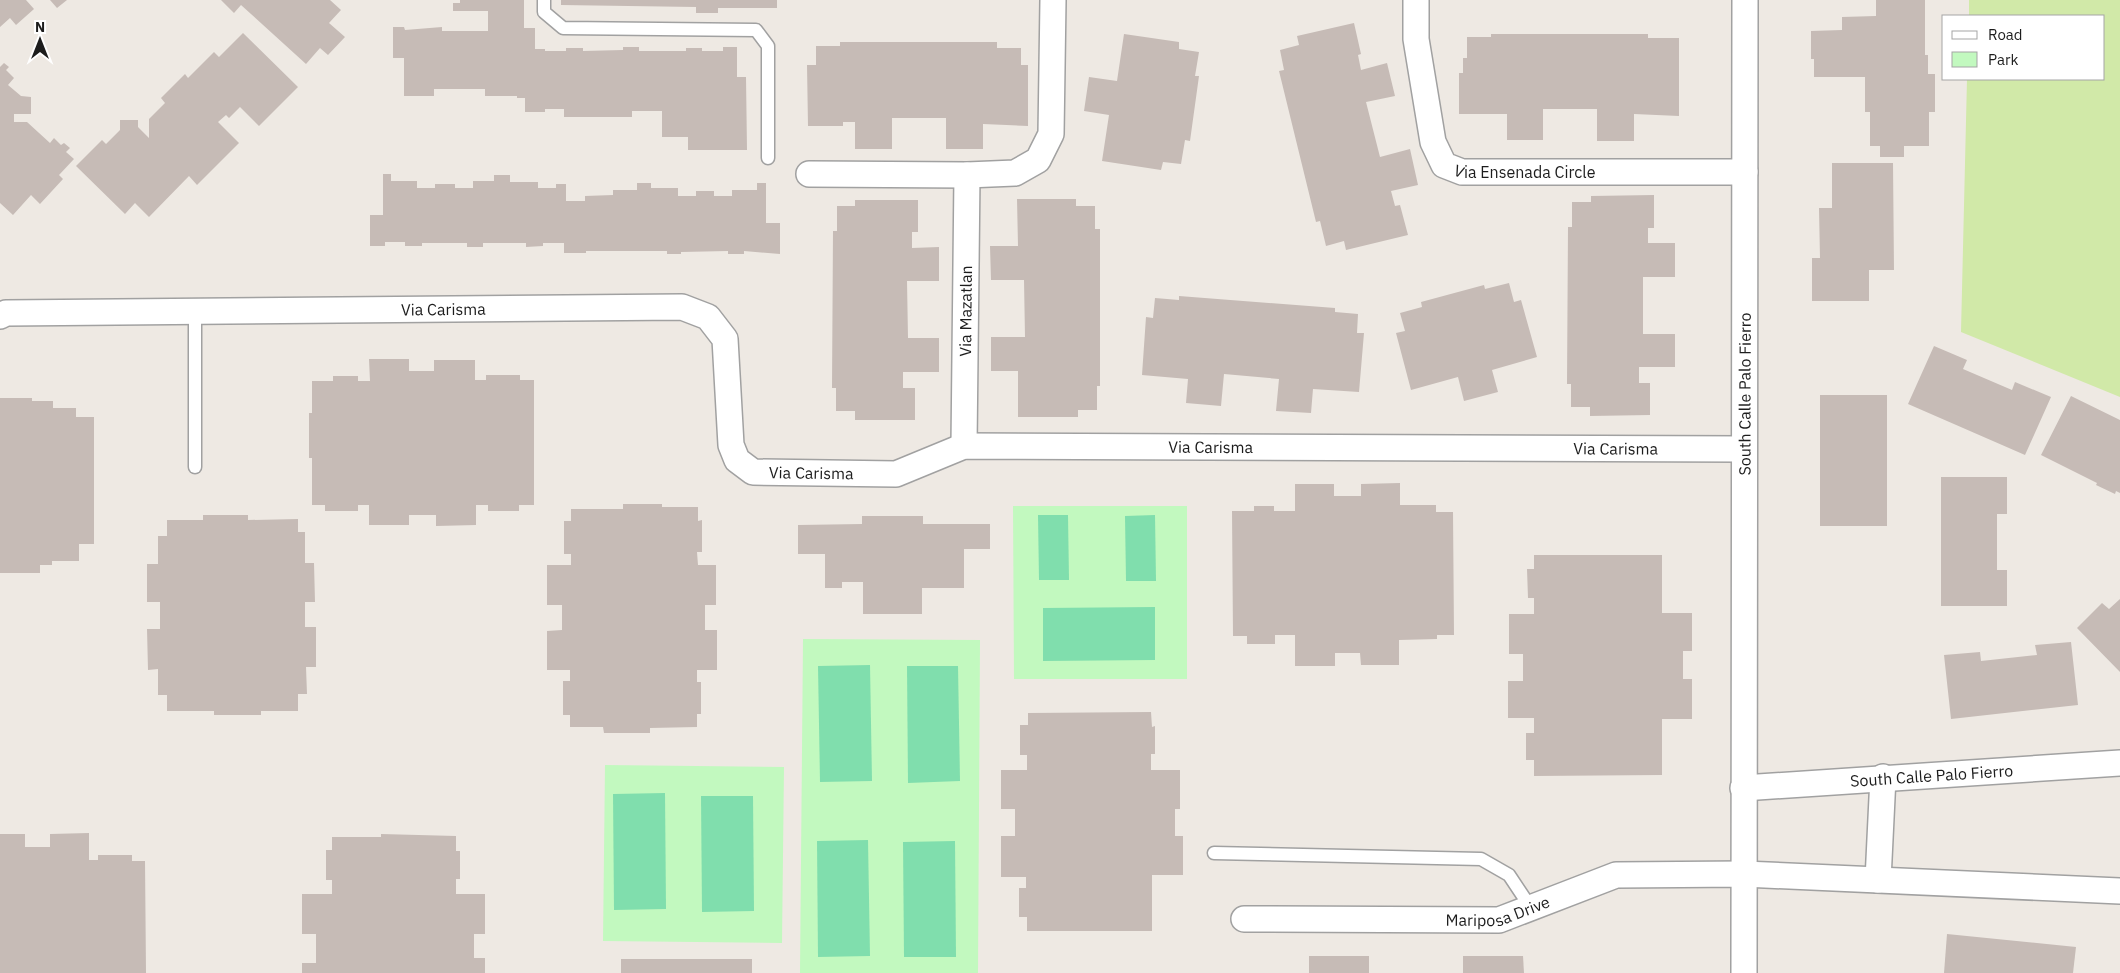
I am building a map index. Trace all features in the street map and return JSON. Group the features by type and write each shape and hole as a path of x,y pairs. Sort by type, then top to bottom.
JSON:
{"street":[{"path":"809,174 966,175 1015,173 1038,160 1051,134 1053,0"},
{"name":"Via Ensenada Circle","path":"1416,0 1416,39 1433,142 1444,165 1462,172 1745,172"},
{"name":"South Calle Palo Fierro","path":"1744,973 1745,0"},
{"name":"Via Mazatlan","path":"964,446 966,175"},
{"name":"Via Carisma","path":"0,316 6,313 682,307 708,317 725,339 731,445 737,460 753,472 896,474 964,446 1744,449"},
{"name":"South Calle Palo Fierro","path":"1743,788 2120,762"},
{"path":"1878,880 1883,777"},
{"path":"1744,874 2120,891"},
{"name":"Mariposa Drive","path":"1244,919 1499,920 1616,875 1744,874"}],"lane":[{"path":"544,0 544,12 563,28 756,30 768,46 768,158"},
{"path":"195,311 195,467"},
{"path":"1214,853 1481,858 1509,875 1531,908"}],"green space":[{"path":"1969,0 2120,0 2120,397 1961,332 1967,80 2105,80 2105,15 1969,15"},
{"path":"1013,506 1187,506 1187,679 1014,679"},
{"path":"1038,515 1068,515 1069,580 1039,580"},
{"path":"1155,515 1156,581 1126,581 1125,516"},
{"path":"1155,607 1155,660 1043,661 1043,608"},
{"path":"803,639 980,640 978,973 800,973"},
{"path":"870,665 872,781 820,782 818,666"},
{"path":"907,666 958,666 960,781 908,783"},
{"path":"605,765 784,767 782,943 603,941"},
{"path":"665,793 666,909 614,910 613,794"},
{"path":"701,796 753,796 754,911 702,912"},
{"path":"868,840 870,956 818,957 817,841"},
{"path":"955,841 956,957 904,957 903,842"}],"building":[{"path":"0,0 26,0 34,9 16,25 10,18 0,27"},
{"path":"50,0 67,0 57,8"},
{"path":"221,0 330,0 341,10 329,23 345,37 328,55 320,48 306,64 241,5 234,13"},
{"path":"460,0 524,0 524,28 535,28 535,49 545,49 545,51 566,51 566,48 583,48 583,51 623,50 623,47 639,47 639,51 686,51 686,48 702,48 702,51 723,51 723,47 737,47 737,77 746,77 747,150 688,150 688,137 662,137 662,111 632,111 632,117 564,117 564,109 545,109 545,112 525,112 525,98 517,98 517,96 485,96 485,89 434,89 434,96 404,96 404,58 393,58 393,27 404,27 405,30 442,27 442,31 488,31 488,11 453,11 453,3 460,3"},
{"path":"561,0 777,0 777,8 718,8 718,13 696,13 696,7 561,5"},
{"path":"1876,0 1925,0 1925,55 1928,55 1928,74 1935,74 1935,112 1929,112 1929,146 1904,146 1904,157 1880,157 1880,146 1870,146 1870,112 1865,112 1865,77 1814,77 1814,59 1811,59 1811,31 1842,30 1842,17 1876,16"},
{"path":"1354,23 1361,54 1358,55 1361,70 1387,63 1395,96 1366,102 1380,157 1410,149 1418,185 1391,191 1395,206 1400,205 1408,235 1346,250 1344,241 1326,246 1320,221 1316,222 1279,71 1284,70 1280,50 1299,45 1297,36"},
{"path":"243,33 298,87 259,126 240,107 229,118 226,115 218,122 239,143 197,185 189,176 149,217 135,203 125,214 76,166 102,140 106,144 120,130 120,120 138,120 138,127 149,138 149,119 165,103 161,98 185,74 188,78 214,52 219,57"},
{"path":"1124,34 1179,42 1179,49 1199,52 1195,76 1199,76 1190,141 1185,140 1181,164 1163,162 1161,170 1102,161 1109,115 1084,111 1089,77 1117,81"},
{"path":"1491,34 1648,34 1648,38 1679,38 1679,116 1634,114 1634,141 1597,141 1597,109 1543,109 1543,140 1507,140 1507,114 1459,114 1459,73 1463,73 1463,58 1467,58 1467,37 1491,37"},
{"path":"840,42 997,42 997,48 1021,48 1021,65 1028,65 1028,126 983,124 983,149 946,149 946,118 892,118 892,149 855,149 855,122 843,122 843,126 808,126 807,65 816,65 816,46 840,46"},
{"path":"4,63 9,67 6,70 14,78 8,85 21,96 31,97 31,114 14,114 14,122 27,122 50,143 54,138 61,145 64,143 70,148 66,152 74,159 59,175 63,179 40,204 31,195 13,215 0,203 0,67"},
{"path":"1832,163 1893,163 1894,270 1869,270 1869,301 1812,301 1812,258 1820,258 1819,208 1832,208"},
{"path":"383,174 391,174 391,181 417,181 417,188 435,188 435,184 455,184 455,188 473,188 473,181 494,181 494,175 510,175 510,182 538,182 538,188 556,188 556,184 566,184 566,201 585,201 585,196 613,195 613,190 637,190 637,183 651,183 651,188 678,188 678,196 696,196 696,191 714,191 714,196 732,196 732,190 757,190 757,183 766,183 766,223 780,223 780,254 744,251 744,254 728,254 728,251 681,252 681,254 667,254 667,251 586,251 586,253 564,253 564,243 543,243 543,246 526,247 526,243 483,243 483,247 467,247 467,243 422,243 422,246 405,246 405,242 385,242 385,246 370,246 370,215 383,215"},
{"path":"1654,195 1654,228 1648,228 1648,243 1675,243 1675,277 1643,277 1643,334 1675,334 1675,367 1639,367 1639,383 1650,383 1650,415 1590,416 1590,407 1571,407 1571,384 1567,384 1568,227 1572,227 1572,202 1591,202 1591,196"},
{"path":"1017,199 1076,199 1076,206 1095,206 1095,229 1100,229 1100,386 1097,386 1097,410 1078,410 1078,417 1018,417 1018,371 991,371 991,337 1025,337 1024,280 991,280 990,246 1018,246"},
{"path":"855,200 918,200 918,232 912,232 912,248 939,247 939,281 907,281 908,338 939,338 939,372 903,372 903,388 915,388 915,420 855,420 855,411 836,411 836,388 832,388 833,231 837,231 837,206 855,206"},
{"path":"1509,283 1514,302 1521,300 1537,357 1492,370 1498,392 1464,401 1458,377 1411,390 1396,333 1405,331 1400,313 1422,307 1421,302 1484,285 1485,289"},
{"path":"1179,296 1335,308 1335,312 1358,314 1357,333 1364,333 1359,392 1313,389 1311,413 1276,411 1279,379 1224,374 1221,406 1186,403 1188,379 1142,375 1146,317 1153,318 1155,298 1179,300"},
{"path":"1934,346 1967,360 1963,369 2012,390 2015,382 2051,397 2025,455 1908,404"},
{"path":"369,359 409,359 409,371 434,371 434,360 475,360 475,380 486,380 486,375 520,375 520,380 534,380 534,505 519,505 519,511 488,511 488,505 476,505 476,525 436,526 436,515 409,515 409,525 369,525 369,505 358,505 358,511 325,511 325,505 312,505 312,458 309,458 309,413 312,413 312,381 333,381 333,376 358,376 358,381 370,381"},
{"path":"1820,395 1887,395 1887,526 1820,526"},
{"path":"2071,396 2120,420 2120,493 2116,491 2115,494 2096,485 2097,483 2041,455"},
{"path":"0,398 32,398 32,401 53,401 53,408 76,408 76,417 94,417 94,544 79,544 79,561 52,561 52,565 40,565 40,573 0,573"},
{"path":"1941,477 2007,477 2007,514 1997,514 1997,570 2007,570 2007,606 1941,606"},
{"path":"1400,483 1400,505 1436,505 1436,512 1453,512 1454,635 1437,635 1437,639 1399,640 1399,665 1361,665 1360,653 1335,653 1335,666 1295,666 1295,635 1275,635 1275,644 1247,644 1247,636 1233,636 1232,511 1254,511 1254,506 1274,506 1274,511 1295,511 1295,484 1334,484 1334,496 1361,496 1361,484"},
{"path":"623,504 662,504 662,507 698,507 698,521 702,520 702,552 697,552 698,565 716,565 716,605 705,605 705,630 717,630 717,670 697,670 697,682 701,682 701,714 697,714 697,727 650,728 650,733 604,733 603,727 570,727 570,715 563,715 563,681 570,681 570,670 547,670 547,631 562,630 562,605 547,605 547,565 571,565 571,554 564,554 564,521 571,521 571,509 623,509"},
{"path":"203,515 248,515 248,520 298,519 298,532 305,532 305,563 314,563 315,602 305,602 305,627 316,627 316,667 306,667 307,694 298,694 298,711 261,711 261,715 214,715 214,711 167,711 167,695 158,695 158,669 148,670 147,629 160,629 160,602 147,602 147,564 158,564 158,536 167,536 167,520 203,520"},
{"path":"862,516 923,516 923,524 990,524 990,549 964,549 964,588 922,588 922,614 863,614 863,582 842,582 842,588 825,588 825,554 798,554 798,525 862,524"},
{"path":"1534,555 1662,555 1662,613 1692,613 1692,651 1683,651 1683,679 1692,679 1692,719 1662,719 1662,775 1534,776 1534,760 1526,760 1526,733 1534,733 1534,718 1508,718 1508,681 1523,681 1523,654 1509,654 1509,614 1534,614 1534,598 1528,598 1527,569 1534,569"},
{"path":"2120,599 2120,672 2077,628 2102,603 2109,609"},
{"path":"2071,642 2078,705 1951,719 1944,655 1980,652 1981,661 2037,655 2035,645"},
{"path":"1151,712 1152,727 1155,726 1155,754 1151,754 1151,770 1180,770 1180,809 1175,809 1175,836 1183,836 1183,875 1152,875 1152,931 1027,931 1027,917 1019,917 1019,888 1026,888 1026,877 1001,877 1001,836 1015,836 1015,809 1001,809 1001,770 1027,770 1027,755 1020,755 1020,725 1028,725 1028,713"},
{"path":"89,833 89,860 98,860 98,855 132,855 132,861 145,861 146,973 0,973 0,834 25,834 25,847 50,847 50,834"},
{"path":"381,834 456,836 456,851 460,851 460,879 456,879 456,894 485,894 485,934 474,934 474,958 485,958 485,973 302,973 302,963 316,963 316,934 302,934 302,894 332,894 332,880 326,880 326,850 332,850 332,837 381,837"},
{"path":"1947,934 2076,947 2073,973 1944,973"},
{"path":"1309,956 1369,956 1369,973 1309,973"},
{"path":"1463,956 1523,956 1524,973 1463,973"},
{"path":"621,959 752,959 752,973 621,973"}]}
